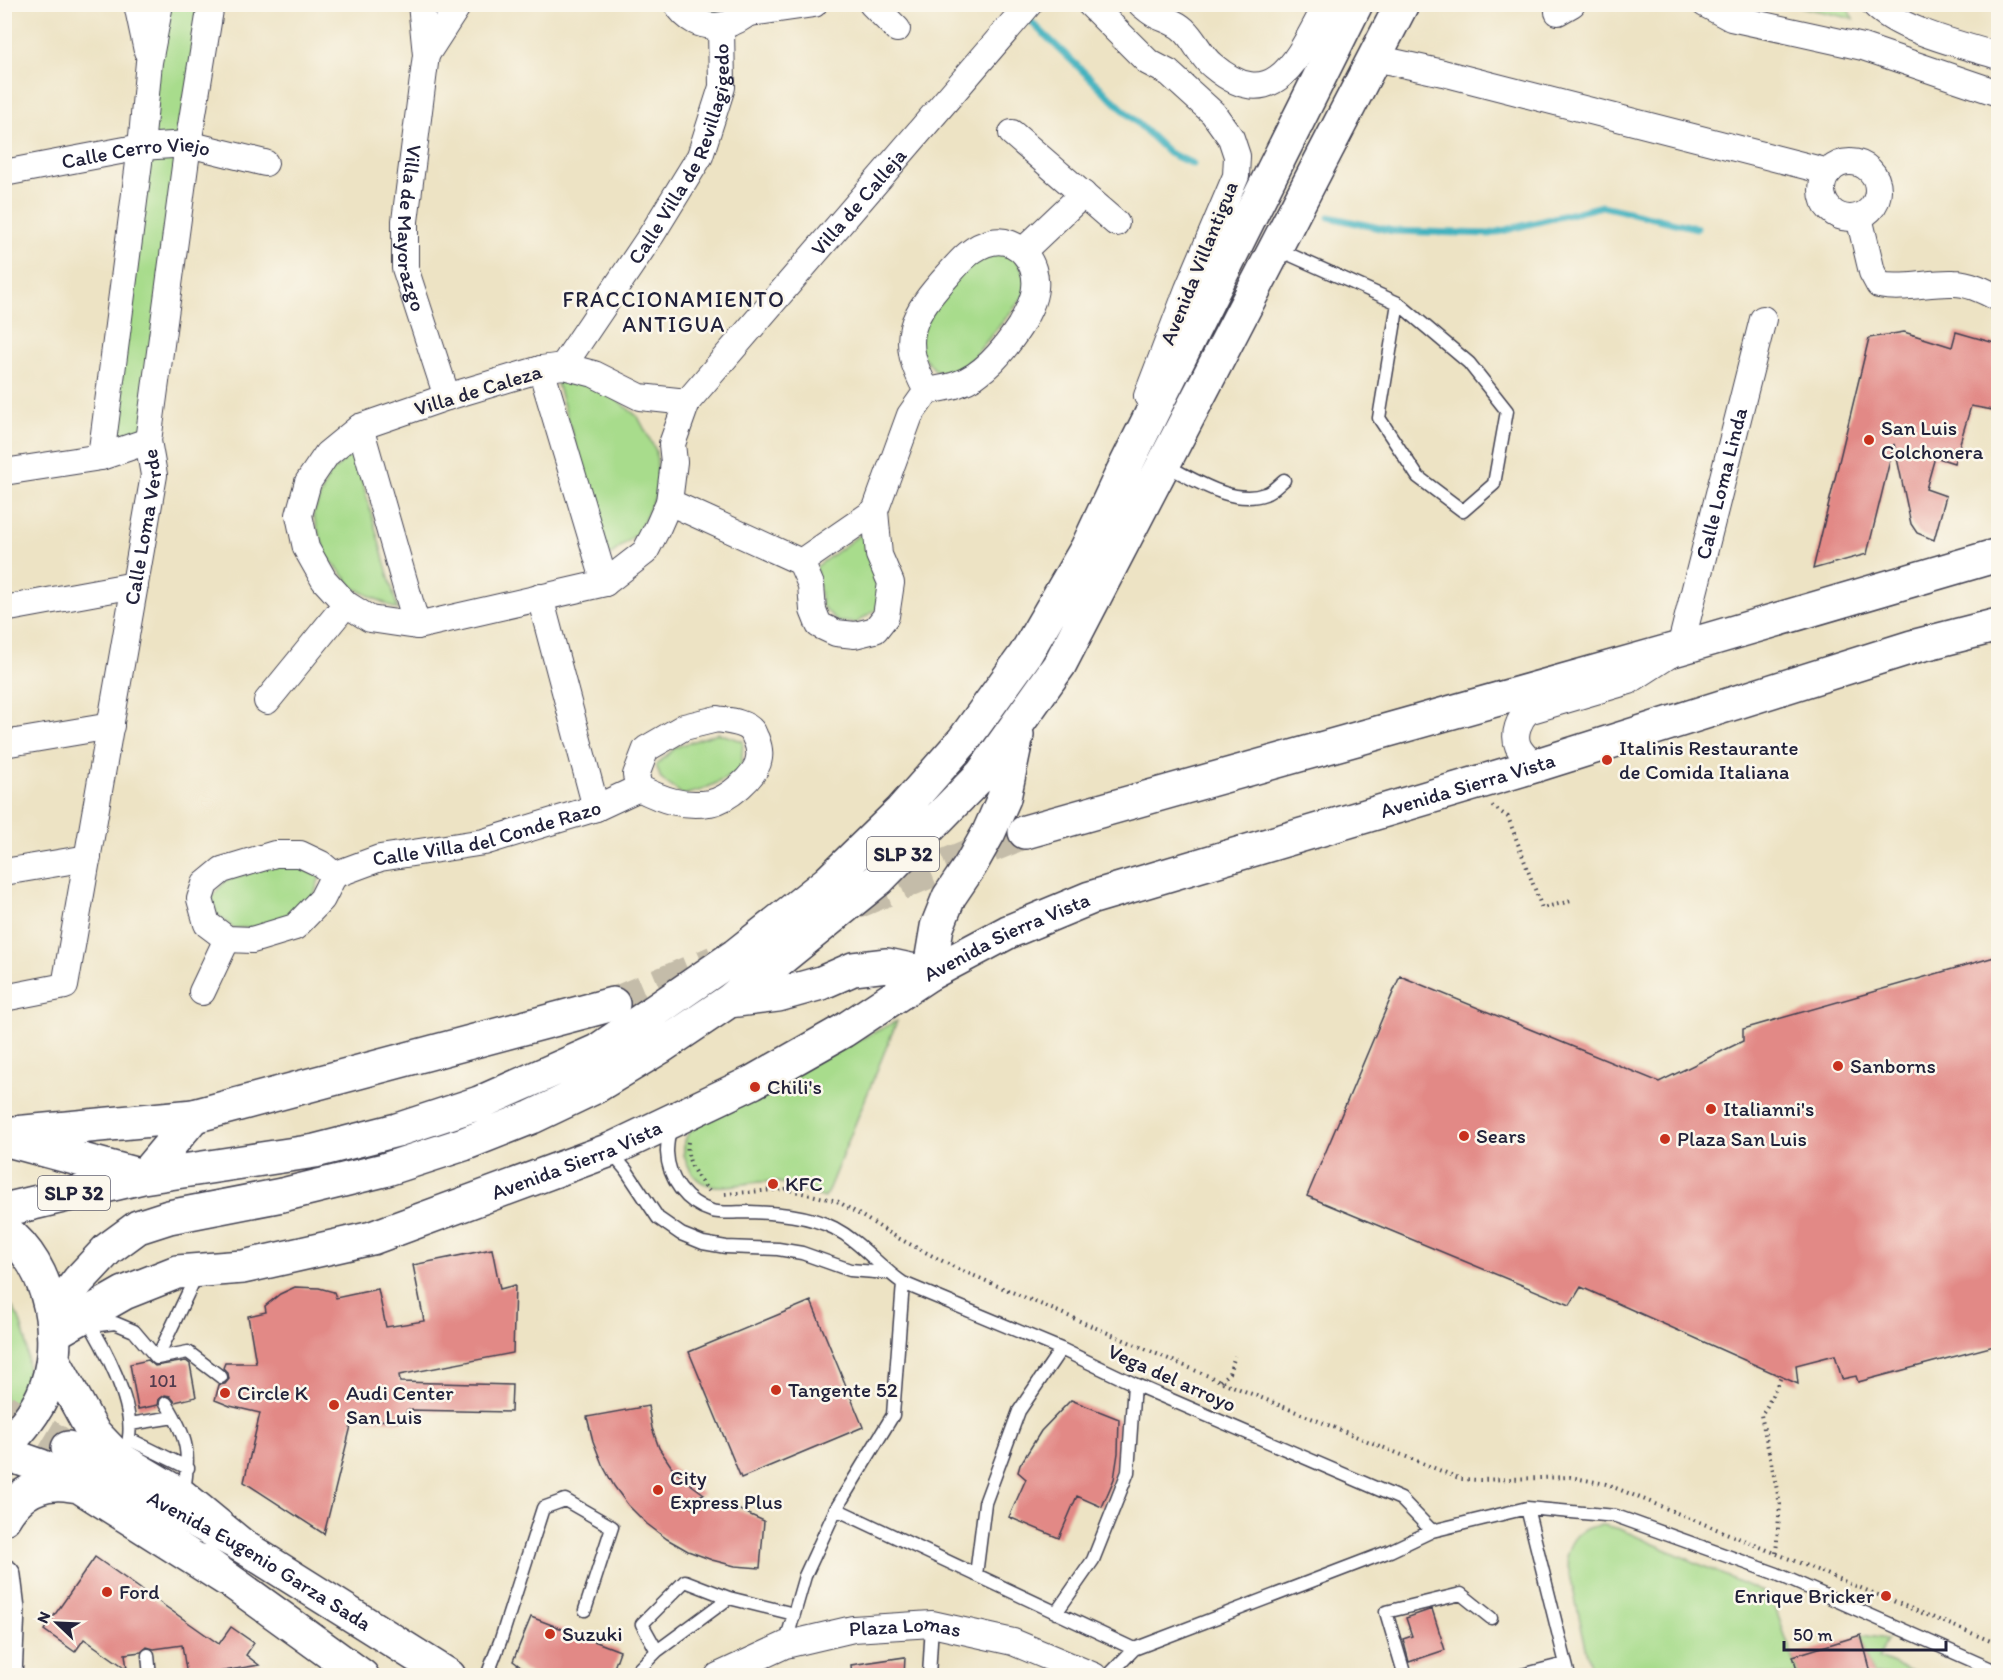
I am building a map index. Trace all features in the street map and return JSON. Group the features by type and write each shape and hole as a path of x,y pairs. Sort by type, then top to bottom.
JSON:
{"main road":[{"name":"SLP 32","path":"4,1210 143,1176 315,1151 397,1130 479,1103 597,1051 736,955 828,882 901,811 963,741 1025,655 1087,548 1123,471 1356,4"},
{"name":"SLP 32","path":"53,1336 80,1280 108,1249 138,1227 169,1217 282,1195 384,1170 464,1144 532,1117 595,1087 729,1001 879,879 982,774 1060,664 1402,4"},
{"path":"1025,832 1680,648 1998,555"},
{"name":"Avenida Sierra Vista","path":"53,1336 88,1321 124,1293 177,1272 243,1267 372,1238 610,1150 680,1127 843,1031 929,974 1008,932 1090,898 1534,766 1912,647 1998,625"},
{"path":"729,1001 778,995 821,982 853,969 887,966 929,974 937,927 950,897 984,840 1004,798 1020,721"},
{"path":"4,1134 194,1116 613,1004"},
{"path":"4,1139 143,1176 194,1116"},
{"path":"4,1230 29,1257 44,1284 53,1336 93,1432 185,1482 244,1547"},
{"path":"4,1447 25,1425 43,1394 53,1336"},
{"path":"4,1453 30,1461 79,1486 226,1579"},
{"name":"Avenida Eugenio Garza Sada","path":"362,1676 226,1579 65,1453 244,1547 449,1676"},
{"path":"4,1518 13,1503 30,1491 54,1484 79,1486"},
{"path":"4,1576 8,1609 6,1672"}],"street":[{"path":"137,4 149,62"},
{"path":"101,458 141,147 149,62 160,4"},
{"name":"Calle Loma Verde","path":"4,998 65,986 154,475 148,441 188,144 211,4"},
{"name":"Villa de Mayorazgo","path":"421,4 426,55 405,221 405,268 447,397"},
{"name":"Villa de Mayorazgo","path":"426,55 459,4"},
{"path":"676,4 691,20 705,26 721,27 737,23 753,9 814,4"},
{"path":"872,4 897,29"},
{"name":"Villa de Calleja","path":"687,402 1029,4"},
{"name":"Avenida Villantigua","path":"1090,4 1148,62 1169,73 1213,112 1231,138 1237,156 1236,176 1154,373 1123,471"},
{"path":"1133,46 1148,10 1177,24 1193,40 1211,65 1235,82 1245,86 1264,85 1275,80 1293,63 1327,4"},
{"path":"1705,4 1731,18 1863,48 1998,93"},
{"path":"1863,48 1873,33 1878,8 1914,29 1998,56"},
{"name":"Calle Villa de Revillagigedo","path":"552,367 652,234 700,156 722,87 721,27"},
{"path":"1169,73 1193,40"},
{"path":"1375,58 1443,73 1829,172"},
{"path":"1012,133 1116,223"},
{"name":"Calle Cerro Viejo","path":"4,173 141,147 188,144 266,163"},
{"path":"1844,162 1863,165 1872,172 1877,180 1878,196 1874,205 1859,217 1840,216 1831,211 1825,202 1823,183 1829,172 1844,162"},
{"path":"1023,251 1083,194"},
{"path":"1859,217 1872,272 1879,285 1894,288 1955,282 1982,290 1998,298"},
{"path":"669,502 801,562 811,585 813,610 819,625 836,633 855,635 875,630 886,616 891,583 879,555 875,512 910,415 927,391 959,384 989,366 1012,339 1028,313 1036,287 1032,266 1023,251 1009,242 991,242 967,253 928,297 917,314 911,333 911,352 919,377 927,391"},
{"name":"Calle Loma Linda","path":"1680,648 1763,319"},
{"path":"552,367 604,583"},
{"name":"Villa de Caleza","path":"552,367 594,374 640,397 687,402 672,444 674,462 669,502 645,552 604,583 417,626 370,619 346,604 324,580 306,548 299,515 308,482 327,454 360,427 447,397 552,367"},
{"path":"360,427 417,626"},
{"path":"5,469 101,458 148,441"},
{"path":"801,562 875,512"},
{"path":"4,609 135,585"},
{"path":"540,597 596,808"},
{"path":"267,701 346,604"},
{"path":"1534,766 1517,746 1517,727 1520,718 1528,711 1629,681 1680,648"},
{"path":"717,719 738,723 752,730 759,758 755,769 733,792 713,803 694,804 666,801 639,788 636,775 646,749 684,727 717,719"},
{"path":"4,744 111,726"},
{"name":"Calle Villa del Conde Razo","path":"334,874 380,858 484,843 596,808 639,788"},
{"path":"275,854 300,854 321,864 334,874 322,899 295,927 252,940 227,939 207,924 200,899 205,884 222,870 275,854"},
{"path":"4,872 88,858"},
{"path":"202,992 227,939"},
{"name":"Plaza Lomas","path":"718,1676 785,1644 853,1629 933,1624 1013,1642 1094,1676"}],"lane":[{"path":"1276,248 1398,303 1469,363 1507,411 1494,484 1463,511 1418,477 1379,418 1398,303"},
{"path":"1164,465 1218,490 1245,498 1267,494 1284,480"},
{"name":"Vega del arroyo","path":"680,1127 667,1154 672,1175 682,1192 696,1204 714,1212 778,1214 805,1218 834,1228 862,1247 887,1273 903,1283 1061,1349 1134,1384 1401,1500 1432,1531"},
{"name":"Vega del arroyo","path":"610,1150 658,1218 681,1234 703,1243 726,1247 778,1249 802,1253 850,1270 887,1273"},
{"path":"157,1359 198,1270"},
{"path":"785,1644 805,1576 836,1509 892,1415 903,1283"},
{"path":"88,1321 115,1323 134,1331 157,1359"},
{"path":"88,1321 104,1347 128,1411 130,1424 124,1449"},
{"path":"976,1575 985,1503 1018,1411 1061,1349"},
{"path":"157,1359 188,1352 221,1377"},
{"path":"1056,1612 1093,1560 1128,1472 1134,1384"},
{"path":"166,1403 187,1449 185,1482"},
{"path":"130,1424 174,1417"},
{"path":"487,1676 543,1508 565,1500 612,1527 585,1610"},
{"path":"1518,1676 1567,1670 1527,1508"},
{"path":"1108,1676 1134,1649 1390,1551 1432,1531 1527,1508 1616,1516 1777,1575 1998,1672"},
{"path":"836,1509 1134,1649"},
{"path":"657,1651 642,1624 685,1581 729,1598 794,1614"},
{"path":"1405,1676 1386,1612 1461,1594 1491,1618"},
{"path":"633,1676 657,1651 729,1598"},
{"path":"929,1676 933,1624"},
{"path":"148,1655 150,1676"}],"path":[{"path":"1486,804 1496,807 1508,817 1542,908 1571,901"},
{"path":"680,1127 687,1145 688,1157 699,1178 709,1190 724,1195 785,1189 837,1201 898,1238 956,1268 1220,1381 1461,1479 1570,1477 1606,1484 1998,1644"},
{"path":"1220,1381 1228,1373 1235,1356"},
{"path":"1776,1553 1780,1504 1761,1415 1781,1377"}],"green space":[{"path":"160,5 212,5 148,441 101,457"},
{"path":"695,5 737,5 727,11 716,12"},
{"path":"1793,5 1846,5 1853,19"},
{"path":"1002,251 1015,257 1025,275 1025,295 962,371 937,372 919,352 922,319 973,257"},
{"path":"580,379 609,393 638,417 656,451 659,488 639,532 609,556 556,380"},
{"path":"354,451 398,610 354,588 326,555 313,515 328,476"},
{"path":"866,530 881,584 878,608 856,623 838,622 822,606 816,567"},
{"path":"718,733 743,741 741,771 702,790 683,795 661,779 656,765 676,747"},
{"path":"285,861 320,876 313,899 289,919 258,928 233,928 216,913 212,897 226,880"},
{"path":"897,1021 825,1198 776,1182 729,1186 707,1184 698,1180 691,1171 684,1156 686,1137 705,1116"},
{"path":"4,1294 19,1318 26,1341 28,1372 22,1406 4,1427"},
{"path":"1602,1525 1620,1529 1771,1596 1799,1675 1592,1675 1566,1557 1578,1534 1588,1528"},
{"path":"1861,1635 1887,1639 1879,1658 1921,1675 1872,1675"}],"building":[{"name":"San Luis Colchonera","path":"1904,332 1952,347 1956,332 1998,344 1998,411 1971,406 1954,463 1935,457 1926,489 1946,496 1934,540 1917,533 1911,524 1894,444 1867,554 1813,569 1869,338"},
{"name":"Plaza San Luis","path":"1998,956 1998,1345 1858,1382 1856,1376 1842,1379 1835,1355 1796,1365 1798,1384 1581,1287 1570,1305 1307,1196 1400,976 1659,1082 1743,1041 1743,1029"},
{"name":"Audi Center San Luis","path":"492,1249 500,1289 515,1285 513,1353 399,1375 400,1382 512,1385 511,1412 407,1410 402,1422 353,1418 324,1534 244,1482 260,1413 215,1400 219,1385 225,1384 229,1379 228,1373 223,1368 225,1363 256,1363 248,1316 266,1312 265,1306 280,1294 295,1287 319,1288 334,1292 336,1298 378,1289 386,1327 424,1321 413,1265"},
{"name":"Tangente 52","path":"811,1301 863,1427 741,1478 689,1352"},
{"path":"148,1360 155,1366 186,1361 190,1364 196,1397 175,1402 170,1396 165,1395 159,1399 158,1405 138,1409 130,1364"},
{"path":"1071,1400 1119,1419 1118,1453 1114,1479 1102,1507 1077,1496 1059,1538 1009,1517 1026,1479 1018,1472 1020,1465 1041,1431"},
{"name":"City Express Plus","path":"648,1406 659,1448 671,1466 704,1494 676,1506 733,1507 764,1521 760,1568 735,1566 688,1551 647,1524 628,1505 614,1486 593,1441 587,1417"},
{"name":"Ford","path":"95,1557 219,1644 231,1627 254,1643 246,1655 259,1665 213,1673 213,1676 187,1676 182,1645 154,1649 147,1647 141,1652 125,1654 127,1669 84,1639 75,1652 44,1630"},
{"path":"1432,1609 1445,1650 1409,1662 1403,1639 1412,1636 1406,1618"},
{"name":"Suzuki","path":"531,1617 620,1651 611,1676 533,1676 513,1661"},
{"path":"1861,1635 1872,1676 1799,1676 1793,1656"},
{"path":"905,1657 904,1676 852,1676 851,1665"}],"waterway":[{"path":"1026,17 1169,153 1193,164"},
{"path":"1329,217 1393,231 1490,234 1602,206 1697,228"}],"tunnel":[{"path":"855,903 1025,832"},
{"path":"613,1004 714,962"},
{"path":"4,1410 68,1448"}],"place":[{"name":"San Luis Colchonera","path":"1869,440"},
{"name":"Italinis Restaurante de Comida Italiana","path":"1607,760"},
{"name":"Sanborns","path":"1838,1066"},
{"name":"Chili's","path":"755,1087"},
{"name":"Italianni's","path":"1711,1109"},
{"name":"Sears","path":"1464,1136"},
{"name":"Plaza San Luis","path":"1665,1139"},
{"name":"KFC","path":"773,1184"},
{"name":"Tangente 52","path":"776,1390"},
{"name":"Circle K","path":"225,1393"},
{"name":"Audi Center San Luis","path":"334,1405"},
{"name":"City Express Plus","path":"658,1490"},
{"name":"Ford","path":"107,1592"},
{"name":"Enrique Bricker","path":"1886,1596"},
{"name":"Suzuki","path":"550,1634"}],"district":[{"name":"FRACCIONAMIENTO ANTIGUA","path":"674,312"}]}
